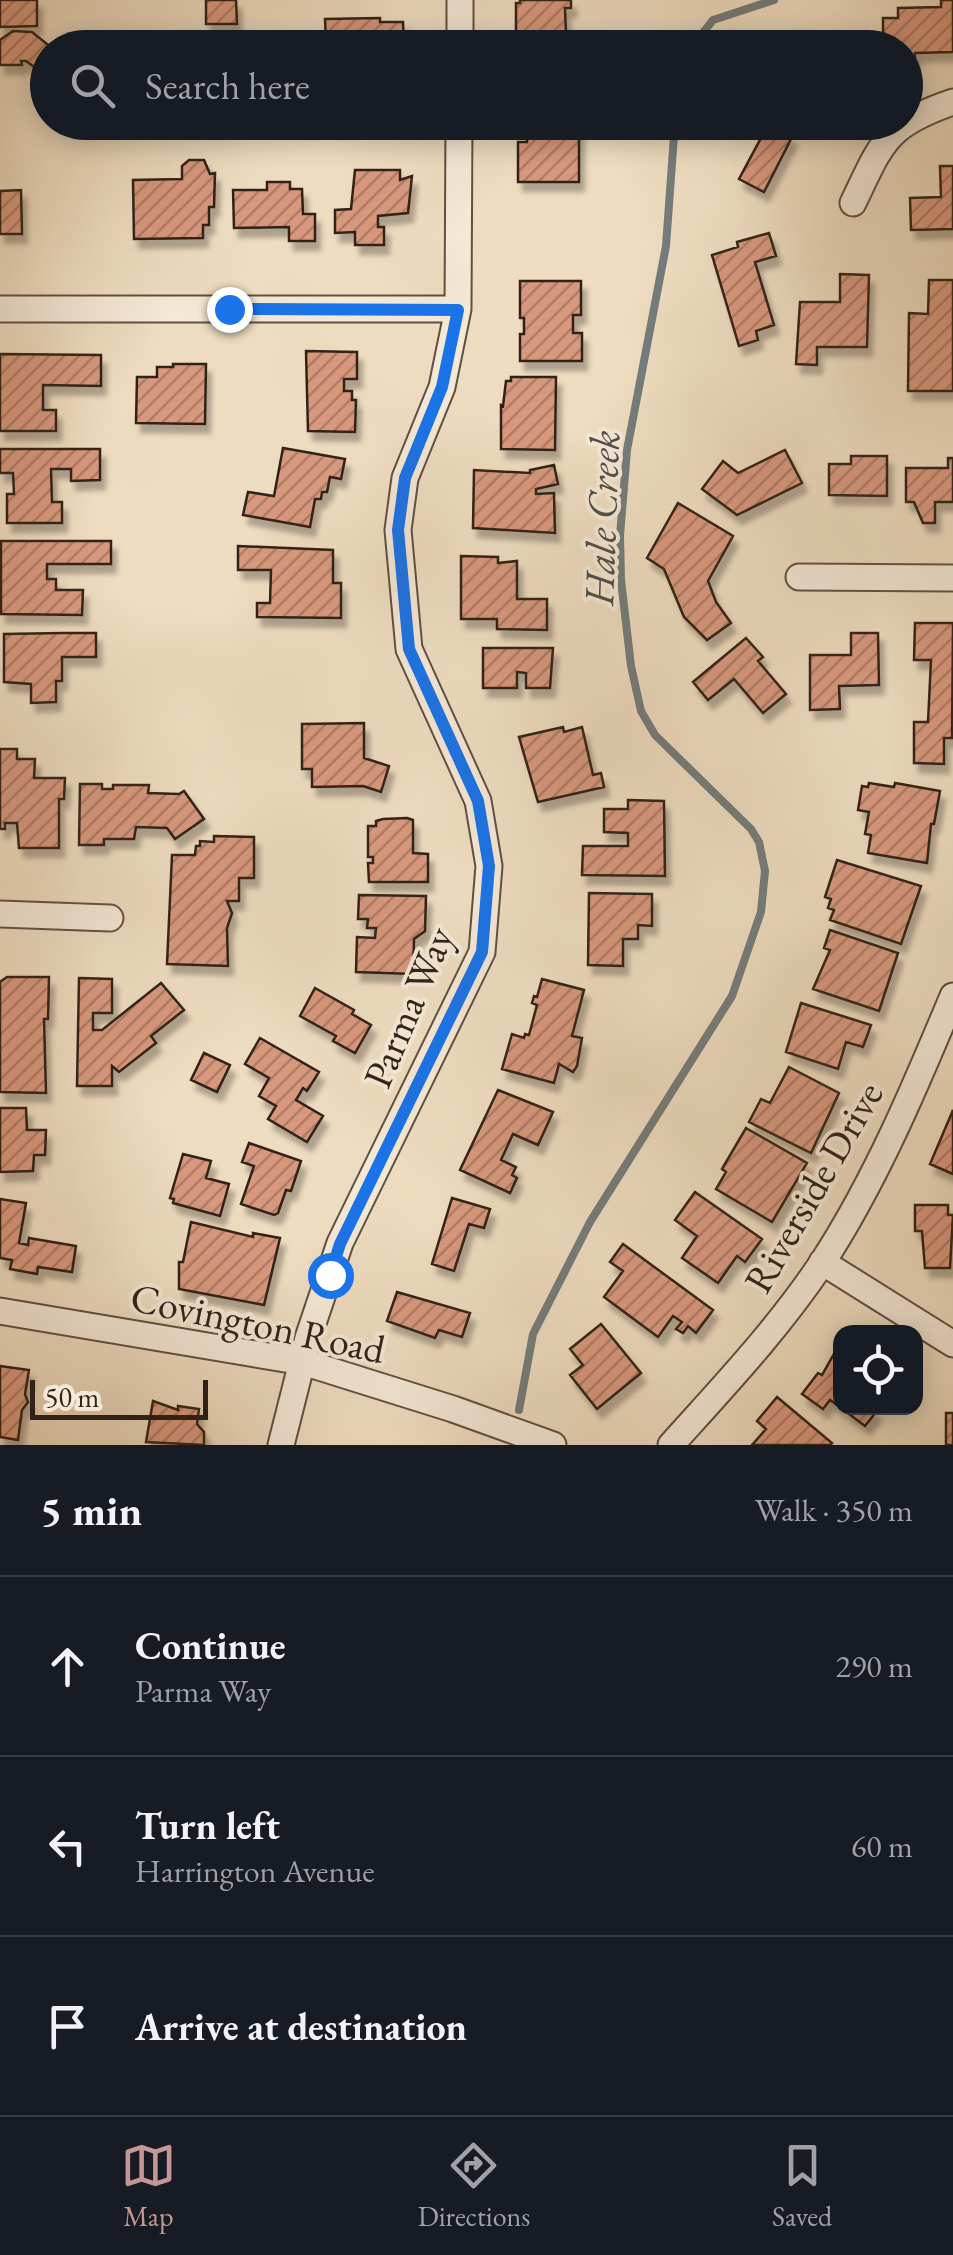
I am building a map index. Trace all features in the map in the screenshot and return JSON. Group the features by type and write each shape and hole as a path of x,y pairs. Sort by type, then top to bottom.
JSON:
{"street":[{"path":"460,0 460,30"},
{"path":"923,112 953,102"},
{"name":"Parma Way","path":"281,1445 340,1244 482,952 489,866 478,801 409,649 398,530 405,478 442,387 458,310 460,140"},
{"path":"853,203 884,140"},
{"path":"0,309 458,310"},
{"path":"800,577 953,578"},
{"path":"0,914 110,918"},
{"name":"Riverside Drive","path":"672,1445 761,1344 822,1262 897,1130 953,996"},
{"path":"822,1262 953,1344"},
{"name":"Covington Road","path":"0,1311 303,1362 453,1408 554,1445"}],"building":[{"path":"0,0 37,0 37,26 0,27"},
{"path":"206,0 236,0 237,24 206,24"},
{"path":"571,0 571,8 565,8 566,30 516,30 516,3"},
{"path":"941,0 953,0 953,52 923,53 923,30 883,30 883,18 898,18 898,8 941,7"},
{"path":"380,18 380,22 403,22 403,30 325,30 325,19"},
{"path":"13,31 30,32 30,64 21,61 22,65 0,65 0,40"},
{"path":"579,140 579,182 518,182 518,142"},
{"path":"760,140 790,140 764,192 739,179"},
{"path":"189,160 204,160 210,174 215,173 214,207 209,207 209,225 203,225 203,238 134,239 133,180 182,179 182,166"},
{"path":"940,166 953,166 953,229 911,230 910,198 941,197"},
{"path":"355,170 400,170 400,180 412,176 408,213 378,216 378,227 384,227 384,245 355,245 355,232 335,233 335,210 351,209"},
{"path":"267,182 290,182 290,189 302,189 303,214 315,214 315,241 289,241 289,227 234,228 233,190 267,190"},
{"path":"21,190 22,234 0,234 0,191"},
{"path":"769,233 776,256 755,262 774,325 756,331 758,340 739,346 712,255 738,247 737,242"},
{"path":"840,274 869,275 867,347 817,347 817,365 796,364 800,302 840,302"},
{"path":"929,280 953,280 953,391 908,391 909,313 928,314"},
{"path":"520,281 581,281 581,315 573,315 573,333 582,333 582,361 520,361 524,318 520,318"},
{"path":"306,351 357,352 357,379 344,379 344,391 352,391 352,400 356,400 355,432 308,431"},
{"path":"0,354 101,355 101,386 43,385 43,410 56,410 56,431 0,431"},
{"path":"206,364 205,424 136,423 137,377 157,377 157,367"},
{"path":"511,377 556,377 555,450 501,449 501,405 506,381 511,381"},
{"path":"283,448 345,459 341,479 330,477 327,492 322,492 321,499 315,499 310,527 243,515 248,492 274,496"},
{"path":"0,449 100,449 100,480 71,481 71,469 51,469 52,502 62,502 62,523 7,523 7,494 14,494 13,473 0,473"},
{"path":"785,450 802,483 737,515 702,489 723,461 738,473"},
{"path":"851,456 887,456 887,496 829,495 829,464 851,464"},
{"path":"948,458 953,458 953,502 935,502 935,523 923,523 914,502 906,502 906,468 948,468"},
{"path":"554,465 558,484 536,489 536,494 554,493 555,533 473,528 474,470 530,473"},
{"path":"678,503 733,536 708,581 716,602 731,623 707,640 684,617 664,569 647,558"},
{"path":"1,541 111,541 111,564 47,564 47,579 56,579 56,590 83,590 82,615 1,614"},
{"path":"238,546 333,550 333,583 341,583 341,618 257,617 257,603 270,603 271,570 238,570"},
{"path":"461,556 498,557 498,563 517,561 517,599 547,599 547,630 497,629 497,619 461,619"},
{"path":"915,623 953,623 952,738 944,738 944,764 914,763 914,722 928,722 931,660 914,660"},
{"path":"96,633 96,657 62,657 62,681 56,681 56,702 31,703 31,684 4,682 4,634"},
{"path":"851,633 878,633 879,685 839,686 840,709 810,710 810,655 851,655"},
{"path":"746,638 763,657 758,661 786,694 763,713 734,679 708,700 693,682"},
{"path":"483,648 553,648 550,688 526,688 526,673 517,672 517,688 483,688"},
{"path":"364,723 364,758 389,766 381,792 363,786 312,787 312,769 302,769 302,724"},
{"path":"563,727 564,732 582,727 593,775 601,773 604,787 538,802 519,737"},
{"path":"0,749 17,749 17,759 35,759 34,778 65,778 64,799 59,799 59,848 19,848 17,823 5,823 5,829 0,829"},
{"path":"869,783 940,791 927,863 868,853 871,835 865,834 869,812 858,810 862,786 868,787"},
{"path":"80,784 102,784 102,789 113,789 113,785 149,785 148,793 184,791 204,819 175,839 167,828 136,827 134,839 104,839 104,845 79,845"},
{"path":"628,800 664,801 665,876 582,875 583,846 628,846 628,833 604,832 604,809 628,809"},
{"path":"383,819 413,820 413,853 428,854 428,882 369,882 368,863 373,863 373,857 368,857 368,826 376,826 376,821"},
{"path":"214,836 254,837 254,878 239,878 239,901 227,901 232,913 227,928 228,966 167,964 172,855 195,855 200,841 214,842"},
{"path":"837,860 921,886 901,944 830,920 834,910 828,908 831,899 825,897"},
{"path":"589,893 652,894 652,926 638,925 638,939 623,939 623,966 588,965"},
{"path":"359,895 426,896 425,931 414,939 413,974 356,972 357,937 375,938 376,928 367,928 368,919 358,919"},
{"path":"830,930 898,953 879,1011 813,989 830,950 824,948"},
{"path":"7,977 49,977 48,1019 44,1019 46,1093 0,1092 0,982"},
{"path":"79,978 112,979 112,1013 93,1013 93,1030 102,1030 161,983 184,1010 151,1036 156,1043 119,1072 112,1066 112,1086 77,1086"},
{"path":"542,979 584,990 572,1036 582,1038 577,1066 573,1072 559,1064 554,1083 502,1069 512,1034 524,1038 529,1035 537,1005 532,1003"},
{"path":"315,988 354,1010 352,1014 371,1025 355,1053 333,1041 336,1036 300,1016"},
{"path":"801,1003 871,1025 863,1047 846,1042 838,1069 786,1052"},
{"path":"260,1038 319,1072 296,1100 323,1116 307,1142 268,1119 276,1106 259,1096 269,1078 245,1064"},
{"path":"204,1053 230,1065 217,1092 191,1080"},
{"path":"789,1067 839,1093 811,1153 749,1122 761,1099 770,1103"},
{"path":"498,1090 553,1112 538,1145 513,1134 501,1160 516,1167 512,1175 517,1178 510,1193 460,1170"},
{"path":"0,1108 26,1108 27,1130 46,1130 45,1155 34,1155 33,1171 0,1172"},
{"path":"953,1110 953,1174 930,1164"},
{"path":"746,1128 807,1163 772,1222 716,1189 726,1172 722,1169"},
{"path":"249,1143 301,1161 291,1191 286,1190 274,1215 241,1204 254,1166 242,1162"},
{"path":"183,1154 211,1161 206,1178 229,1184 220,1216 173,1203 170,1198"},
{"path":"695,1192 762,1239 745,1262 737,1256 718,1283 682,1258 697,1236 675,1220"},
{"path":"452,1198 490,1209 484,1228 469,1224 454,1271 432,1264"},
{"path":"0,1199 26,1203 19,1243 28,1245 29,1238 76,1246 72,1272 38,1267 37,1274 10,1269 12,1260 0,1258"},
{"path":"915,1205 948,1205 948,1215 953,1215 950,1268 925,1268 922,1231 915,1231"},
{"path":"191,1222 253,1237 253,1233 280,1238 264,1305 179,1289 179,1262 183,1262"},
{"path":"623,1244 713,1310 696,1333 688,1326 683,1333 676,1329 682,1322 673,1316 658,1337 604,1297 623,1271 610,1262"},
{"path":"397,1292 470,1313 462,1337 439,1330 435,1338 387,1321"},
{"path":"601,1324 641,1373 597,1409 570,1375 583,1365 570,1349"},
{"path":"833,1355 833,1402 830,1400 823,1409 802,1394 818,1373 822,1375"},
{"path":"0,1366 29,1370 25,1394 28,1402 22,1410 18,1440 0,1437"},
{"path":"777,1397 832,1443 752,1445 766,1429 757,1421"},
{"path":"153,1401 178,1410 178,1406 199,1409 197,1424 204,1432 204,1445 146,1442"},
{"path":"946,1413 953,1413 953,1445 946,1445"},
{"path":"850,1415 874,1415 865,1426"}],"waterway":[{"name":"Hale Creek","path":"705,30 713,20 774,0"},
{"name":"Hale Creek","path":"519,1410 533,1334 590,1222 732,996 761,912 765,871 759,842 751,829 655,735 641,711 631,666 621,580 620,536 627,450 666,246 674,140"}],"route":[{"path":"229,309 458,310 442,387 405,478 398,530 409,649 478,801 489,866 482,952 340,1244 330,1275"}]}
